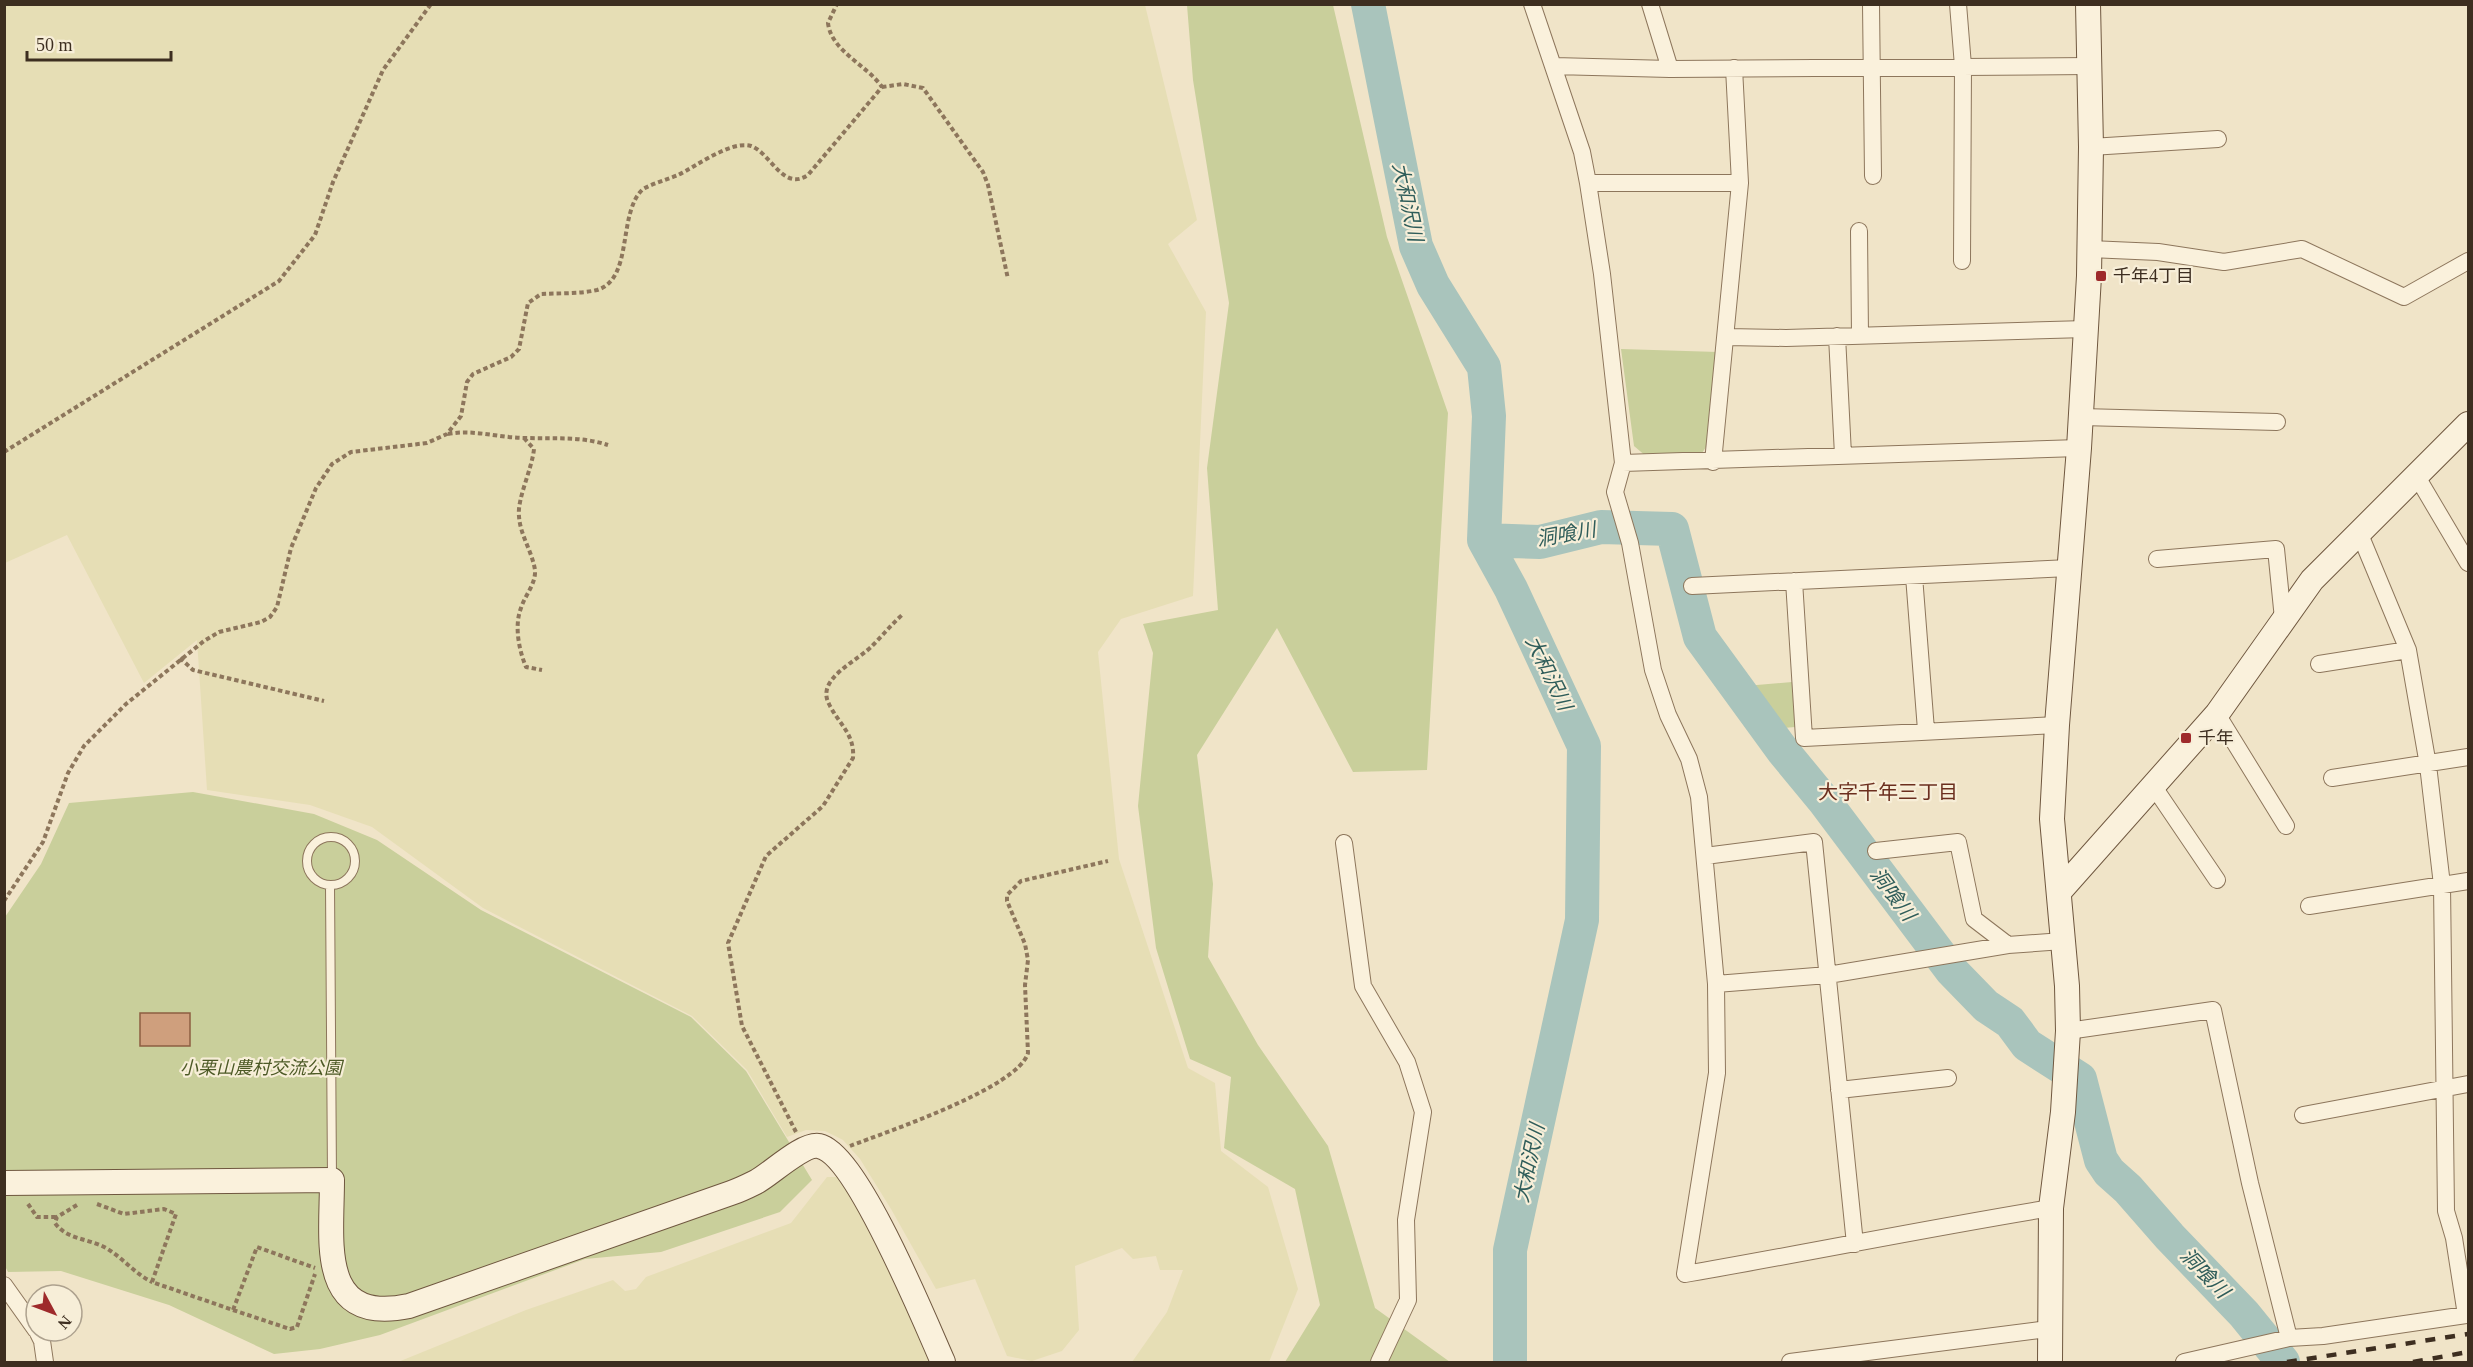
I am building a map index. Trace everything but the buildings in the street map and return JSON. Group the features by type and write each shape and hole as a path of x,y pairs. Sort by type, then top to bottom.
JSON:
{"street":[{"path":"1532,4 1582,152 1588,183 1602,274 1623,464 1615,492 1630,543 1653,670 1668,715 1689,759 1699,797 1716,984 1717,1073 1685,1274 1855,1245 1921,1229 2051,1208"},
{"path":"1650,4 1670,69"},
{"path":"1871,4 1873,176"},
{"path":"1958,4 1963,66 1962,261"},
{"path":"2050,1362 2048,1329 2051,1208 2063,1112 2068,1031 2052,819 2056,724 2079,448 2090,249 2091,147 2088,4"},
{"path":"1554,66 1670,69 2089,66"},
{"path":"1713,462 1727,337 1740,183 1734,68"},
{"path":"2091,147 2218,139"},
{"path":"1588,183 1740,183"},
{"path":"1859,231 1860,336"},
{"path":"2090,249 2158,252 2224,262 2302,249 2404,297 2469,261"},
{"path":"1727,337 1860,336 2086,329"},
{"path":"1837,336 1842,455"},
{"path":"2081,417 2277,422"},
{"path":"2059,892 2114,826 2154,787 2217,714 2312,580 2469,424"},
{"path":"1623,464 2079,448"},
{"path":"2416,475 2469,563"},
{"path":"2184,1362 2289,1338 2323,1336 2466,1315 2462,1237 2446,1211 2442,885 2428,765 2408,650 2358,532"},
{"path":"2157,559 2276,549 2283,619"},
{"path":"1692,586 2069,568"},
{"path":"1914,576 1926,730"},
{"path":"1794,581 1804,738 2056,724"},
{"path":"2319,664 2408,650"},
{"path":"2217,714 2286,826"},
{"path":"2332,778 2469,757"},
{"path":"2154,787 2217,880"},
{"path":"1705,856 1814,842 1855,1245"},
{"path":"1876,851 1958,842 1974,919 2008,945"},
{"path":"1344,843 1363,986 1407,1062 1423,1112 1406,1220 1408,1300 1379,1362"},
{"path":"2309,906 2469,881"},
{"path":"1716,984 1828,975 2008,945 2063,941"},
{"path":"2068,1031 2213,1010 2250,1183 2289,1338"},
{"path":"1839,1090 1948,1078"},
{"path":"2303,1115 2469,1084"},
{"path":"13,1189 332,1180 334,1273 346,1294 357,1303 370,1309 387,1310 409,1306 731,1193 757,1181 803,1150 818,1146 833,1153 874,1214 893,1250 943,1362"},
{"path":"4,1285 24,1313"},
{"path":"1790,1362 2048,1329"},
{"path":"42,1343 45,1362"}],"lane":[{"path":"326,837 345,841 355,858 354,868 348,877 330,885 320,883 307,868 310,848 317,841 326,837"},
{"path":"330,885 332,1180"}],"path":[{"path":"4,452 279,281 315,235 333,182 383,70 431,4"},
{"path":"837,4 828,23 832,40 875,76 882,87"},
{"path":"447,434 461,416 467,382 473,374 511,357 519,349 528,303 534,297 541,294 597,290 615,275 622,258 631,206 634,197 643,189 726,150 742,146 756,149 786,177 803,179 882,87 903,84 923,88 982,172 988,185 1008,279"},
{"path":"4,901 43,842 68,774 84,746 126,704 180,658 219,632 261,622 274,612 282,595 291,548 309,503 332,464 351,452 428,443 447,434 465,431 524,438 584,437 608,445"},
{"path":"524,438 534,449 531,470 519,508 519,519 535,570 533,583 520,609 518,625 520,653 526,667 543,670"},
{"path":"803,1150 791,1121 742,1026 728,943 766,856 824,806 853,758 854,750 847,729 827,702 827,690 832,680 846,665 873,646 885,630 902,615"},
{"path":"180,658 193,670 324,700"},
{"path":"833,1153 964,1102 994,1085 1025,1062 1028,1053 1025,985 1028,960 1025,944 1007,901 1007,895 1021,881 1108,861"},
{"path":"13,1189 37,1217 57,1216 76,1205 84,1204"},
{"path":"91,1203 124,1214 164,1209 176,1214 152,1282"},
{"path":"57,1216 55,1223 65,1234 105,1247 138,1275 152,1282 233,1310 290,1329 297,1327 316,1269 257,1247 233,1310"}],"shaded area":[{"path":"4,5 1145,5 1197,220 1168,244 1206,312 1193,596 1121,619 1098,652 1119,859 1188,1068 1215,1083 1221,1151 1268,1187 1298,1289 1269,1362 1132,1362 1167,1312 1183,1270 1160,1270 1156,1256 1133,1259 1122,1248 1075,1266 1079,1330 1062,1351 1032,1361 1007,1356 975,1279 936,1289 860,1159 843,1140 825,1131 806,1130 787,1137 747,1070 692,1016 483,908 372,827 310,805 207,790 197,640 144,683 67,535 5,563"},
{"path":"827,1177 837,1177 850,1192 885,1257 931,1362 398,1362 526,1310 613,1280 625,1291 636,1289 646,1277 791,1223"}],"green space":[{"path":"1187,5 1333,5 1387,237 1448,413 1427,770 1353,772 1277,628 1197,755 1213,884 1208,957 1258,1045 1328,1146 1375,1308 1450,1362 1285,1362 1320,1305 1295,1189 1224,1148 1231,1077 1190,1059 1156,948 1138,806 1153,653 1143,624 1218,610 1207,468 1229,303 1193,80"},
{"path":"1621,349 1718,352 1708,444 1700,456 1647,457 1634,446"},
{"path":"1792,682 1795,727 1772,729 1745,686"},
{"name":"小栗山農村交流公園","path":"193,792 314,814 377,840 481,910 691,1017 746,1071 812,1180 780,1212 661,1252 585,1259 380,1335 320,1349 274,1354 169,1305 61,1271 8,1272 5,1266 5,917 41,864 69,803"}],"waterway":[{"name":"大和沢川","path":"1368,4 1416,246 1433,285 1484,367 1489,416 1484,540 1511,589 1584,746 1582,920 1510,1250 1510,1362"},
{"name":"洞喰川","path":"1484,540 1540,542 1601,527 1672,529 1700,637 1783,751 1825,802 1952,971 1986,1006 2010,1022 2027,1045 2080,1079 2101,1160 2109,1172 2128,1189 2170,1237 2244,1314 2283,1362"}],"railway":[{"path":"2287,1362 2468,1334"},
{"path":"2413,1362 2468,1352"}],"place":[{"name":"千年4丁目","path":"2101,276"},
{"name":"千年","path":"2186,738"}],"district":[{"name":"大字千年三丁目","path":"1888,792"}]}
